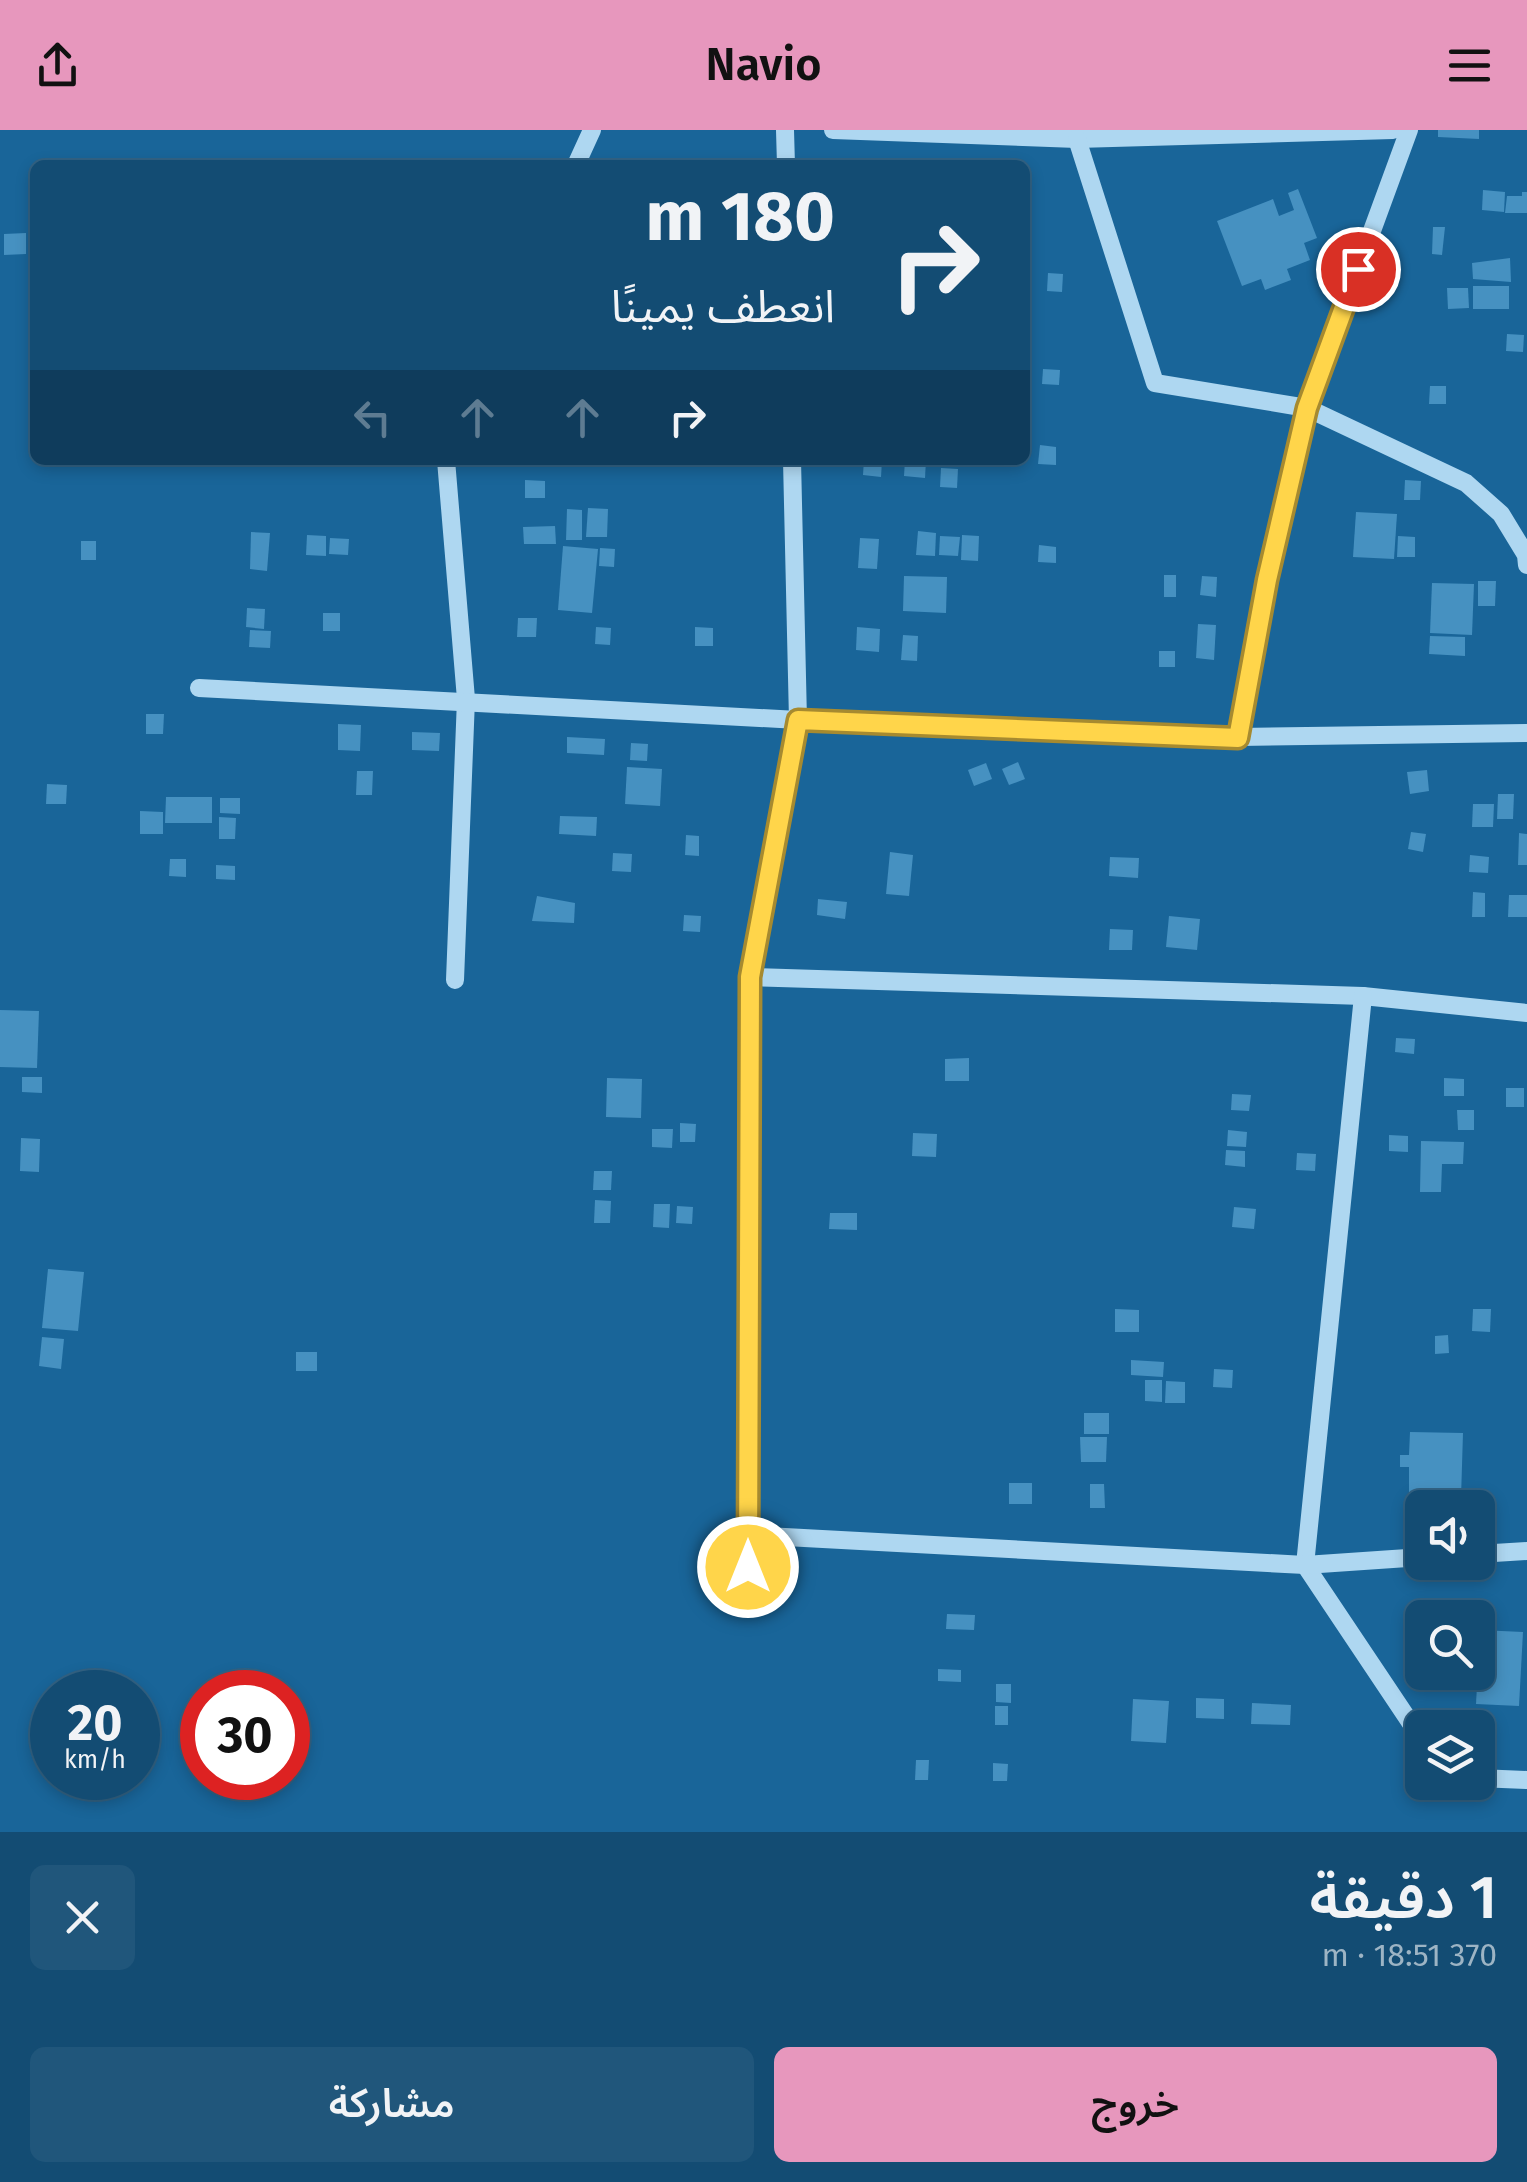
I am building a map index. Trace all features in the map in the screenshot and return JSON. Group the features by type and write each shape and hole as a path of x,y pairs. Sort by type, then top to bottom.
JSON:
{"street":[{"path":"578,160 592,130"},
{"path":"785,130 786,160"},
{"path":"833,130 1077,138 1393,130"},
{"path":"1238,738 1267,580 1307,408 1410,130"},
{"path":"1077,138 1155,383 1307,408 1466,483 1500,514 1526,555 1527,565"},
{"path":"446,465 466,699 455,980"},
{"path":"748,1567 750,977 798,720 792,465"},
{"path":"199,688 466,699 798,720 1238,738 1527,733"},
{"path":"750,977 1363,996 1527,1012"},
{"path":"1363,996 1305,1564 1405,1714"},
{"path":"748,1535 1305,1564 1405,1558"},
{"path":"1495,1553 1527,1551"},
{"path":"1495,1779 1527,1780"}],"building":[{"path":"1438,130 1479,130 1479,139 1438,137"},
{"path":"1298,189 1317,238 1304,243 1310,260 1287,269 1291,280 1265,290 1261,279 1242,286 1217,221 1273,199 1279,216 1294,210 1288,193"},
{"path":"1483,190 1505,192 1504,212 1482,210"},
{"path":"1522,192 1527,192 1527,213 1505,213 1507,196 1522,196"},
{"path":"1433,227 1445,227 1442,255 1432,254"},
{"path":"26,233 26,254 4,255 4,234"},
{"path":"1510,258 1511,282 1473,279 1472,263"},
{"path":"1048,273 1063,274 1062,292 1047,291"},
{"path":"1473,286 1509,286 1509,309 1473,309"},
{"path":"1447,288 1468,288 1469,308 1448,309"},
{"path":"1507,334 1524,335 1523,352 1506,351"},
{"path":"1043,369 1060,370 1059,385 1042,384"},
{"path":"1430,386 1446,386 1446,404 1429,404"},
{"path":"1040,445 1056,447 1056,465 1038,464"},
{"path":"864,465 882,465 881,477 863,475"},
{"path":"905,465 926,465 925,478 904,476"},
{"path":"941,468 958,469 957,488 940,487"},
{"path":"525,480 545,481 545,498 525,498"},
{"path":"1405,480 1421,481 1420,500 1404,500"},
{"path":"588,508 608,509 607,537 586,537"},
{"path":"567,509 582,510 582,540 566,540"},
{"path":"1356,512 1397,514 1394,559 1353,557"},
{"path":"555,526 556,544 524,544 523,527"},
{"path":"918,531 936,533 935,556 916,555"},
{"path":"251,532 270,533 267,571 250,569"},
{"path":"307,535 326,536 326,556 306,555"},
{"path":"962,535 979,536 978,561 961,560"},
{"path":"940,536 960,537 958,556 939,555"},
{"path":"1398,536 1415,537 1415,557 1397,557"},
{"path":"330,538 349,539 348,555 329,554"},
{"path":"860,538 879,539 877,569 858,568"},
{"path":"81,541 96,541 96,560 81,560"},
{"path":"1039,545 1056,547 1056,563 1038,562"},
{"path":"563,546 598,549 592,613 558,610"},
{"path":"600,548 615,549 614,567 599,566"},
{"path":"1164,575 1176,575 1176,597 1164,597"},
{"path":"904,576 947,577 946,613 903,611"},
{"path":"1202,576 1217,577 1216,597 1200,595"},
{"path":"1478,581 1496,581 1495,606 1478,606"},
{"path":"1432,583 1474,584 1472,635 1430,633"},
{"path":"247,608 265,609 264,629 246,627"},
{"path":"323,613 340,613 340,631 323,631"},
{"path":"518,618 537,618 536,637 517,637"},
{"path":"1198,624 1216,625 1214,660 1196,658"},
{"path":"596,627 611,628 610,645 595,644"},
{"path":"695,627 713,628 713,646 695,646"},
{"path":"857,627 880,629 879,652 856,650"},
{"path":"250,630 271,631 270,648 249,647"},
{"path":"903,635 918,636 917,661 901,660"},
{"path":"1430,636 1465,637 1465,656 1429,654"},
{"path":"1159,651 1175,651 1175,667 1159,667"},
{"path":"146,714 164,714 163,734 146,734"},
{"path":"338,724 361,725 360,751 338,750"},
{"path":"412,732 440,733 439,751 412,750"},
{"path":"567,737 605,739 604,755 567,753"},
{"path":"631,743 648,744 647,761 630,760"},
{"path":"1018,762 1025,779 1009,785 1002,769"},
{"path":"986,763 992,779 974,786 968,770"},
{"path":"627,767 662,769 660,806 625,804"},
{"path":"1427,770 1429,791 1410,794 1407,772"},
{"path":"357,771 373,771 372,795 356,795"},
{"path":"47,784 67,785 66,804 46,804"},
{"path":"1498,794 1514,794 1513,819 1497,819"},
{"path":"166,797 212,797 212,823 165,823"},
{"path":"220,798 240,798 240,814 220,813"},
{"path":"1473,804 1494,804 1493,827 1472,827"},
{"path":"140,811 163,812 163,834 140,834"},
{"path":"560,816 597,817 596,836 559,834"},
{"path":"219,817 236,818 235,839 219,839"},
{"path":"1411,832 1426,834 1423,852 1408,849"},
{"path":"1519,833 1527,834 1527,865 1518,865"},
{"path":"686,835 699,836 699,856 685,855"},
{"path":"890,852 913,855 909,896 886,894"},
{"path":"613,853 632,854 631,872 612,871"},
{"path":"1470,855 1489,857 1488,873 1469,872"},
{"path":"1110,857 1139,858 1138,878 1109,876"},
{"path":"170,859 186,859 186,877 169,876"},
{"path":"216,865 235,866 235,880 216,879"},
{"path":"1473,892 1485,893 1485,917 1472,917"},
{"path":"1509,895 1527,895 1527,917 1508,917"},
{"path":"537,896 575,903 574,923 532,921"},
{"path":"818,899 847,902 845,919 817,915"},
{"path":"684,915 701,916 700,932 683,931"},
{"path":"1169,916 1200,919 1197,950 1166,947"},
{"path":"1110,929 1133,930 1132,950 1109,950"},
{"path":"0,1010 39,1011 37,1068 0,1067"},
{"path":"1396,1038 1415,1039 1414,1054 1395,1052"},
{"path":"969,1058 969,1081 945,1081 945,1059"},
{"path":"22,1077 42,1077 42,1093 22,1092"},
{"path":"607,1078 642,1079 641,1118 606,1117"},
{"path":"1444,1078 1464,1079 1464,1096 1444,1096"},
{"path":"1506,1088 1524,1088 1524,1107 1506,1107"},
{"path":"1232,1094 1251,1095 1249,1111 1231,1110"},
{"path":"1457,1110 1474,1110 1474,1130 1458,1130"},
{"path":"680,1123 696,1124 695,1142 680,1142"},
{"path":"652,1129 673,1129 672,1148 652,1147"},
{"path":"1228,1130 1247,1132 1246,1147 1227,1146"},
{"path":"913,1133 937,1134 936,1157 912,1156"},
{"path":"1389,1135 1408,1136 1408,1152 1389,1151"},
{"path":"21,1138 40,1139 39,1172 20,1171"},
{"path":"1421,1141 1464,1142 1463,1164 1442,1164 1441,1192 1420,1192"},
{"path":"1226,1150 1245,1151 1245,1167 1225,1165"},
{"path":"1297,1153 1316,1154 1315,1171 1296,1170"},
{"path":"594,1171 612,1171 611,1190 593,1190"},
{"path":"595,1200 611,1201 610,1223 594,1223"},
{"path":"654,1204 670,1204 669,1228 653,1227"},
{"path":"677,1206 693,1207 692,1224 676,1223"},
{"path":"1234,1207 1256,1209 1254,1229 1232,1227"},
{"path":"830,1213 857,1213 857,1230 829,1229"},
{"path":"48,1269 84,1272 78,1331 42,1328"},
{"path":"1115,1309 1139,1310 1139,1332 1115,1332"},
{"path":"1473,1309 1491,1309 1490,1332 1472,1331"},
{"path":"1448,1335 1449,1353 1435,1354 1435,1336"},
{"path":"42,1337 64,1339 61,1369 39,1366"},
{"path":"296,1352 317,1352 317,1371 296,1371"},
{"path":"1131,1360 1164,1362 1163,1377 1131,1375"},
{"path":"1214,1369 1233,1370 1232,1388 1213,1387"},
{"path":"1145,1380 1162,1380 1162,1402 1145,1401"},
{"path":"1166,1381 1185,1382 1185,1403 1165,1403"},
{"path":"1084,1413 1109,1413 1109,1434 1084,1434"},
{"path":"1410,1432 1463,1433 1461,1490 1409,1490 1409,1467 1400,1467 1400,1455 1409,1455"},
{"path":"1080,1437 1107,1437 1106,1462 1081,1462"},
{"path":"1009,1483 1032,1483 1032,1504 1009,1504"},
{"path":"1090,1484 1104,1484 1105,1508 1090,1508"},
{"path":"947,1614 975,1615 974,1630 946,1629"},
{"path":"1495,1631 1523,1632 1519,1706 1476,1704 1477,1690 1495,1690"},
{"path":"938,1669 961,1670 961,1682 938,1681"},
{"path":"996,1684 1011,1684 1011,1703 996,1702"},
{"path":"1196,1698 1224,1699 1224,1719 1196,1718"},
{"path":"1133,1699 1169,1701 1166,1743 1131,1741"},
{"path":"1252,1703 1291,1705 1290,1725 1251,1724"},
{"path":"995,1706 1008,1706 1008,1725 995,1725"},
{"path":"916,1760 929,1760 928,1780 915,1780"},
{"path":"993,1763 1008,1764 1007,1781 993,1781"}],"route":[{"path":"748,1567 750,977 798,720 1238,738 1267,580 1307,408 1358,269"}]}
